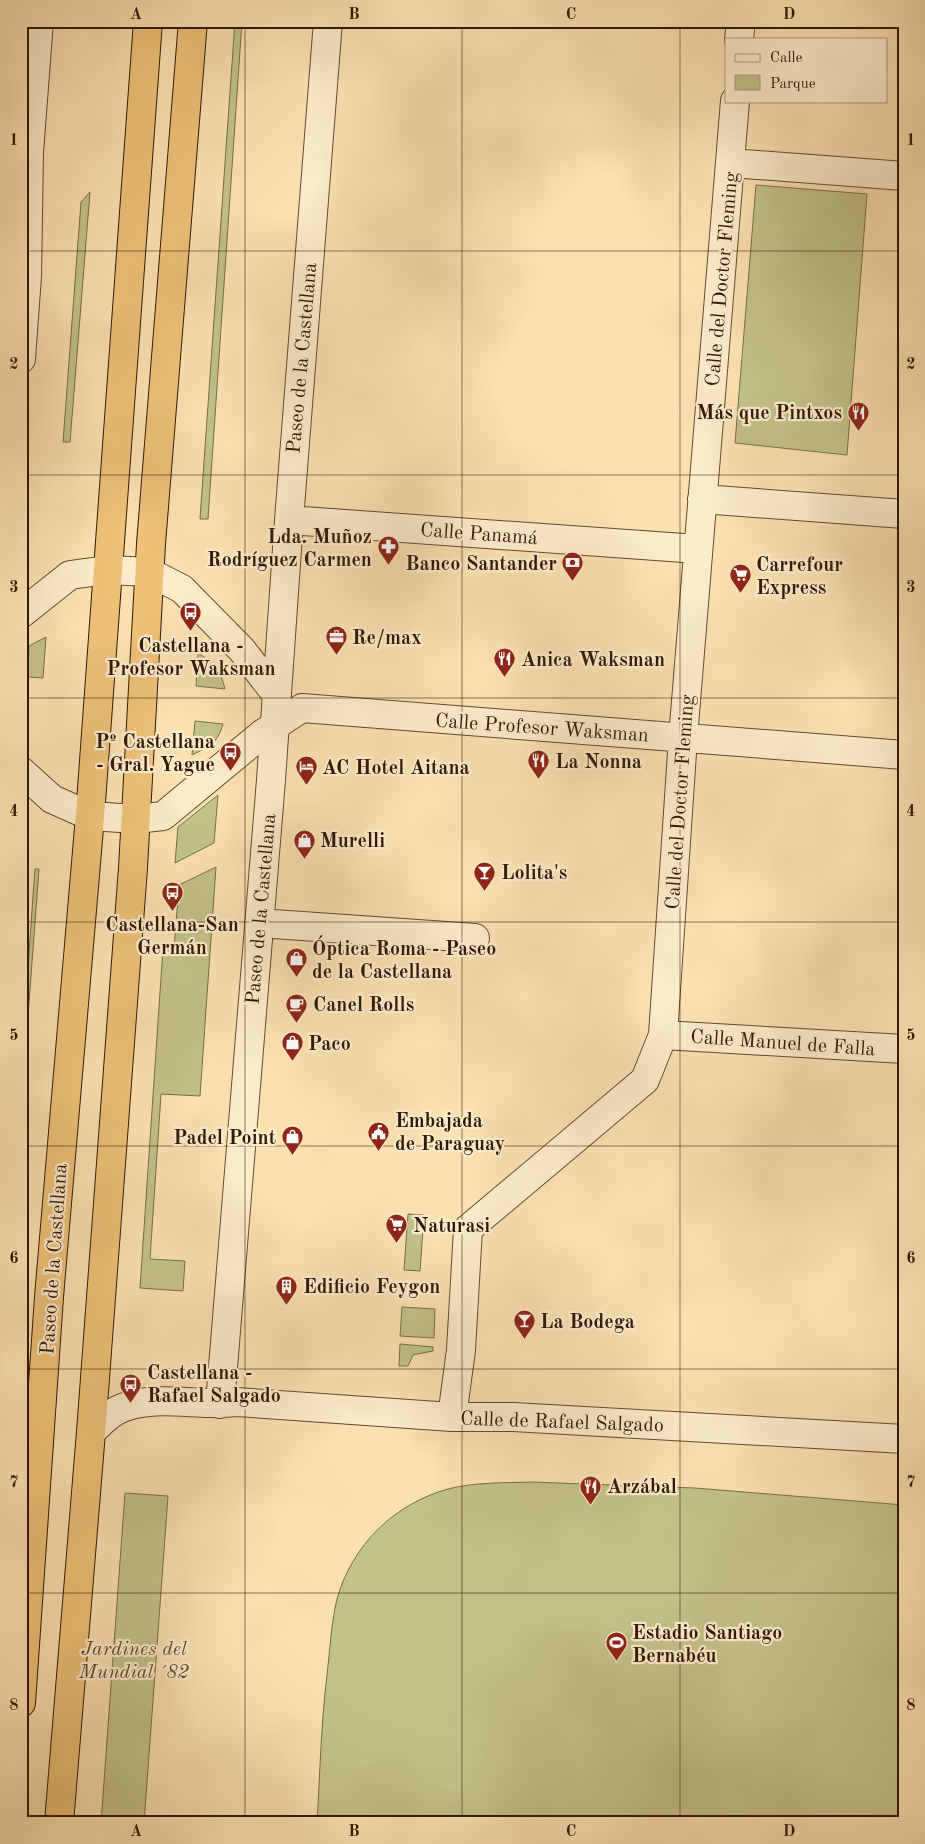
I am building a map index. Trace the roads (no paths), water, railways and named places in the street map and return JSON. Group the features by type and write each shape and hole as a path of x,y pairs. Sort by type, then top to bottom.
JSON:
{"highway":[{"name":"Paseo de la Castellana","path":"21,1703 48,1297 90,816 148,21"},
{"path":"59,1823 91,1432 136,819 149,572 193,21"}],"street":[{"path":"21,359 27,276 25,151 39,21"},
{"name":"Paseo de la Castellana","path":"220,1404 275,724 328,21"},
{"path":"739,38 741,21"},
{"name":"Calle del Doctor Fleming","path":"452,1417 461,1350 468,1229 645,1080 663,1034 683,738 735,102"},
{"path":"730,162 904,176"},
{"path":"702,499 904,514"},
{"name":"Calle Panamá","path":"289,520 698,548"},
{"path":"21,614 70,575 107,570 149,572 182,590 242,650 276,694"},
{"name":"Calle Profesor Waksman","path":"275,724 302,708 904,755"},
{"path":"21,771 52,799 90,816 136,819 163,816 275,724"},
{"path":"259,923 475,938"},
{"name":"Calle Manuel de Falla","path":"663,1034 904,1049"},
{"path":"91,1432 108,1416 122,1408 159,1402 220,1404"},
{"name":"Calle de Rafael Salgado","path":"220,1404 238,1402 452,1417 513,1417 904,1438"}],"place":[{"name":"Más que Pintxos","path":"858,431"},
{"name":"Lda. Muñoz Rodríguez Carmen","path":"388,566"},
{"name":"Banco Santander","path":"573,582"},
{"name":"Carrefour Express","path":"740,594"},
{"name":"Castellana - Profesor Waksman","path":"191,632"},
{"name":"Re/max","path":"336,656"},
{"name":"Anica Waksman","path":"505,678"},
{"name":"Pº Castellana - Gral. Yague","path":"231,772"},
{"name":"La Nonna","path":"539,780"},
{"name":"AC Hotel Aitana","path":"306,786"},
{"name":"Murelli","path":"304,859"},
{"name":"Lolita's","path":"485,891"},
{"name":"Castellana-San Germán","path":"172,911"},
{"name":"Óptica Roma - Paseo de la Castellana","path":"296,978"},
{"name":"Canel Rolls","path":"297,1023"},
{"name":"Paco","path":"292,1062"},
{"name":"Embajada de Paraguay","path":"379,1151"},
{"name":"Padel Point","path":"292,1156"},
{"name":"Naturasi","path":"397,1244"},
{"name":"Edificio Feygon","path":"287,1305"},
{"name":"La Bodega","path":"524,1340"},
{"name":"Castellana - Rafael Salgado","path":"131,1403"},
{"name":"Arzábal","path":"591,1505"},
{"name":"Estadio Santiago Bernabéu","path":"616,1662"}],"park label":[{"name":"Jardines del Mundial ´82","path":"134,1660"}]}
